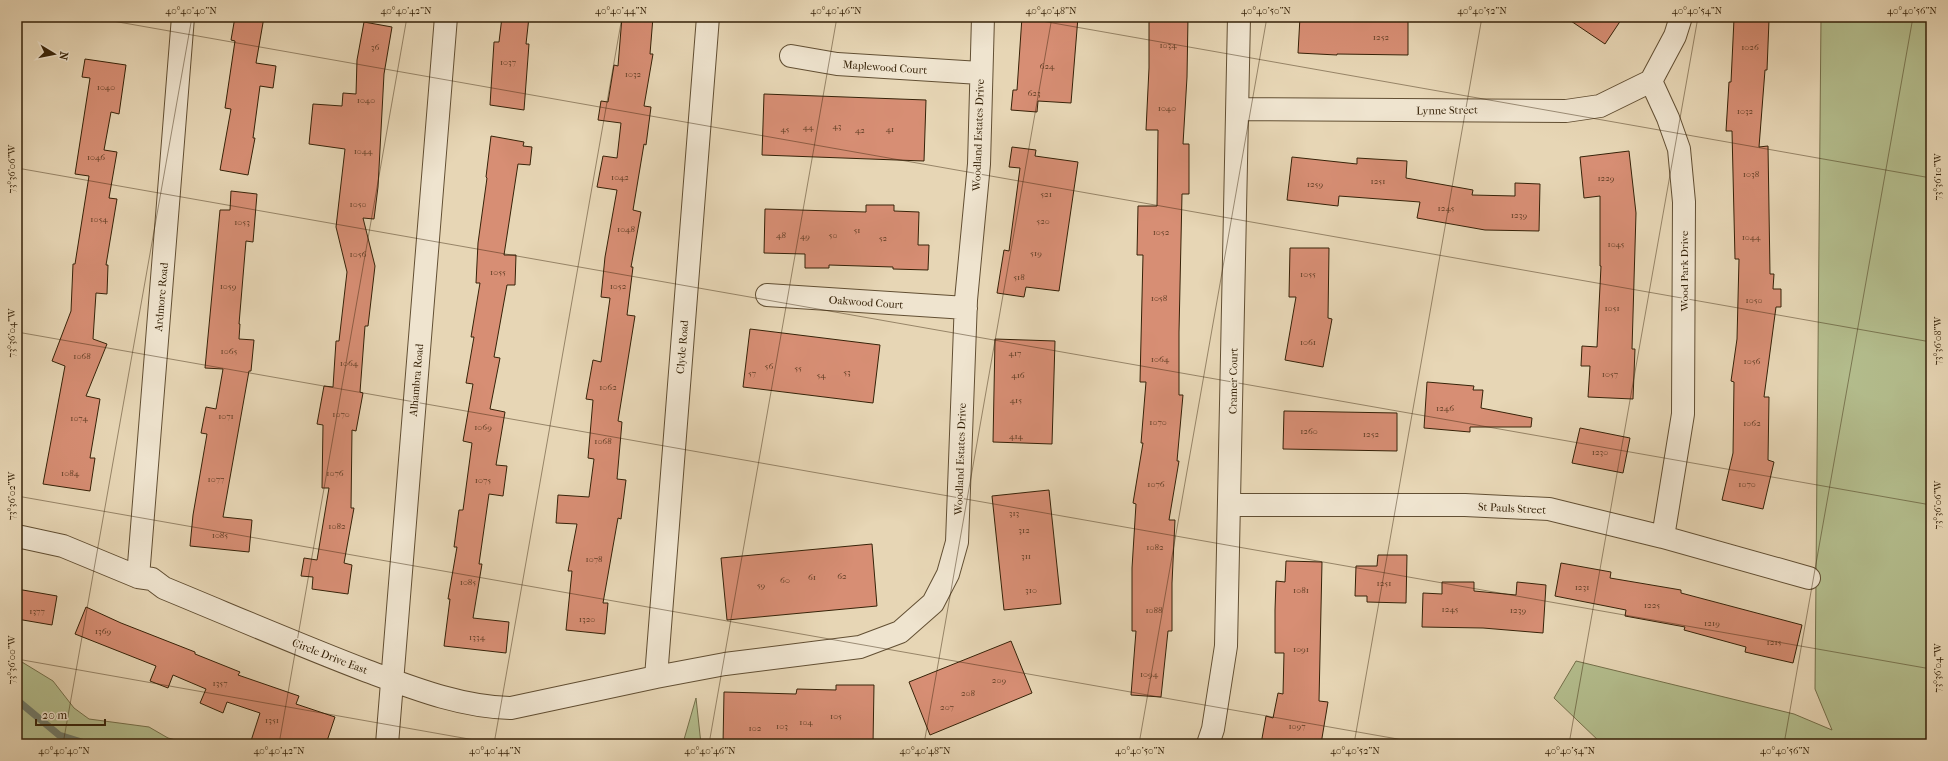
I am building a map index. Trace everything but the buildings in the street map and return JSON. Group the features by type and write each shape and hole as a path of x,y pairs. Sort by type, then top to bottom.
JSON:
{"street":[{"name":"Ardmore Road","path":"138,577 183,17"},
{"name":"Alhambra Road","path":"387,744 446,17"},
{"name":"Clyde Road","path":"656,677 708,17"},
{"name":"Woodland Estates Drive","path":"656,677 725,664 860,647 900,632 933,603 948,574 956,542 966,308 979,164 980,73 983,17"},
{"name":"Cramer Court","path":"1208,744 1213,729 1226,646 1240,17"},
{"path":"1651,81 1675,36 1681,17"},
{"name":"Maplewood Court","path":"791,56 837,64 980,73"},
{"name":"Lynne Street","path":"1238,109 1566,111 1600,106 1651,81"},
{"name":"Wood Park Drive","path":"1651,81 1668,118 1679,149 1684,202 1683,414 1663,537"},
{"name":"Oakwood Court","path":"767,295 966,308"},
{"name":"St Pauls Street","path":"1230,505 1457,505 1549,509 1663,537 1809,578"},
{"name":"Circle Drive East","path":"17,536 63,546 138,577 152,579 164,588 327,656 392,680 459,702 487,707 511,708 656,677"}],"green space":[{"path":"1821,17 1931,17 1931,744 1602,744 1554,698 1576,661 1794,714 1832,730 1815,689"},
{"path":"17,659 53,681 74,708 89,719 149,727 168,738 191,744 17,744"},
{"path":"696,698 701,744 683,744 683,743"}],"waterway":[{"path":"17,700 59,735 88,744"}]}
